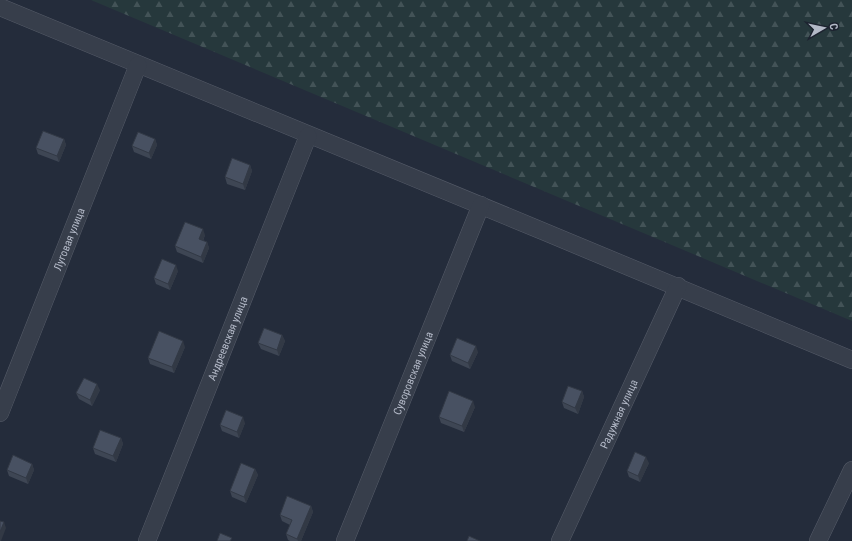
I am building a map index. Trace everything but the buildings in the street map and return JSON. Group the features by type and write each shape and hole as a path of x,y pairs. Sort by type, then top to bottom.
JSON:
{"street":[{"path":"0,7 308,136 678,286 852,360"},
{"name":"Луговая улица","path":"0,413 138,65"},
{"name":"Андреевская улица","path":"146,541 308,136"},
{"name":"Суворовская улица","path":"344,541 481,205"},
{"name":"Радужная улица","path":"560,541 678,286"},
{"path":"818,541 852,470"}],"green space":[{"path":"91,0 852,0 852,321"}]}
